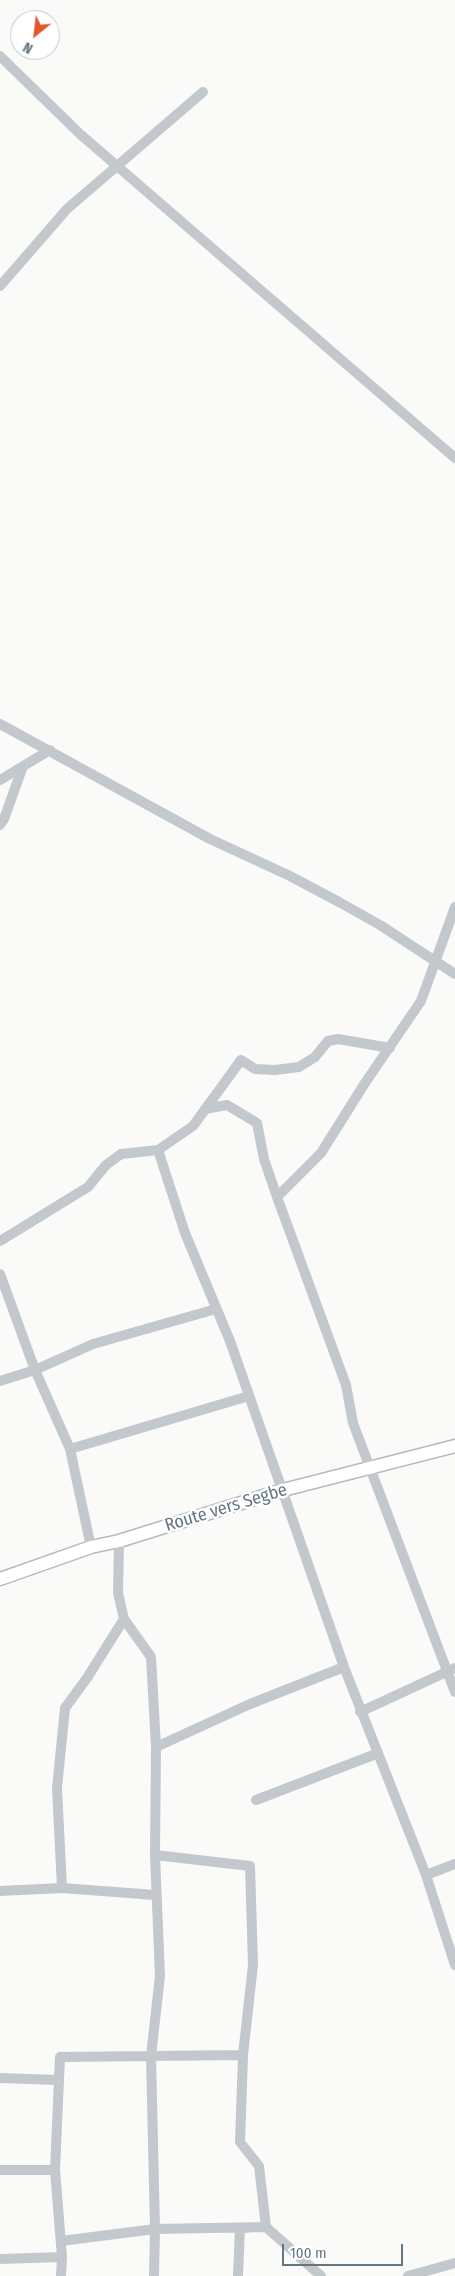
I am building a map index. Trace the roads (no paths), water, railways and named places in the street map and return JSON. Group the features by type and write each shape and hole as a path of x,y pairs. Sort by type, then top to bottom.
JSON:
{"main road":[{"name":"Route vers Segbe","path":"0,1579 91,1547 119,1541 283,1490 369,1466 455,1446"}],"street":[{"path":"0,56 80,134 455,458"},
{"path":"0,286 66,209 203,92"},
{"path":"0,724 210,839 290,876 339,902 455,974"},
{"path":"0,780 50,750"},
{"path":"0,825 4,819 23,766"},
{"path":"277,1196 322,1153 421,1001 455,907"},
{"path":"0,1241 88,1188 106,1165 121,1154 158,1150 193,1126 241,1060 255,1069 299,1067 315,1057 328,1041 338,1039 390,1048"},
{"path":"205,1109 227,1106 257,1123 264,1158 346,1385 353,1423 452,1669 455,1692"},
{"path":"158,1150 185,1233 230,1341 360,1712 426,1875 455,1965"},
{"path":"0,1274 35,1370 70,1449 91,1547"},
{"path":"0,1381 35,1370 93,1344 216,1309"},
{"path":"70,1449 249,1396"},
{"path":"119,1541 118,1593 124,1619 151,1658 156,1747 154,1855 160,1976 151,2056 155,2229 154,2276"},
{"path":"62,1888 58,1788 65,1708 87,1678 124,1619"},
{"path":"156,1747 250,1704 344,1668"},
{"path":"360,1712 452,1669"},
{"path":"256,1800 376,1754"},
{"path":"154,1855 250,1866 254,1965 243,2055 240,2142 259,2166 266,2227 321,2276"},
{"path":"426,1875 455,1864"},
{"path":"0,1891 62,1888 155,1895"},
{"path":"61,2276 62,2241 55,2170 60,2057 243,2055"},
{"path":"0,2078 58,2080"},
{"path":"0,2170 55,2170"},
{"path":"62,2241 155,2229 266,2227"},
{"path":"238,2276 240,2228 266,2227"},
{"path":"0,2259 62,2257"},
{"path":"408,2276 455,2265"}]}
